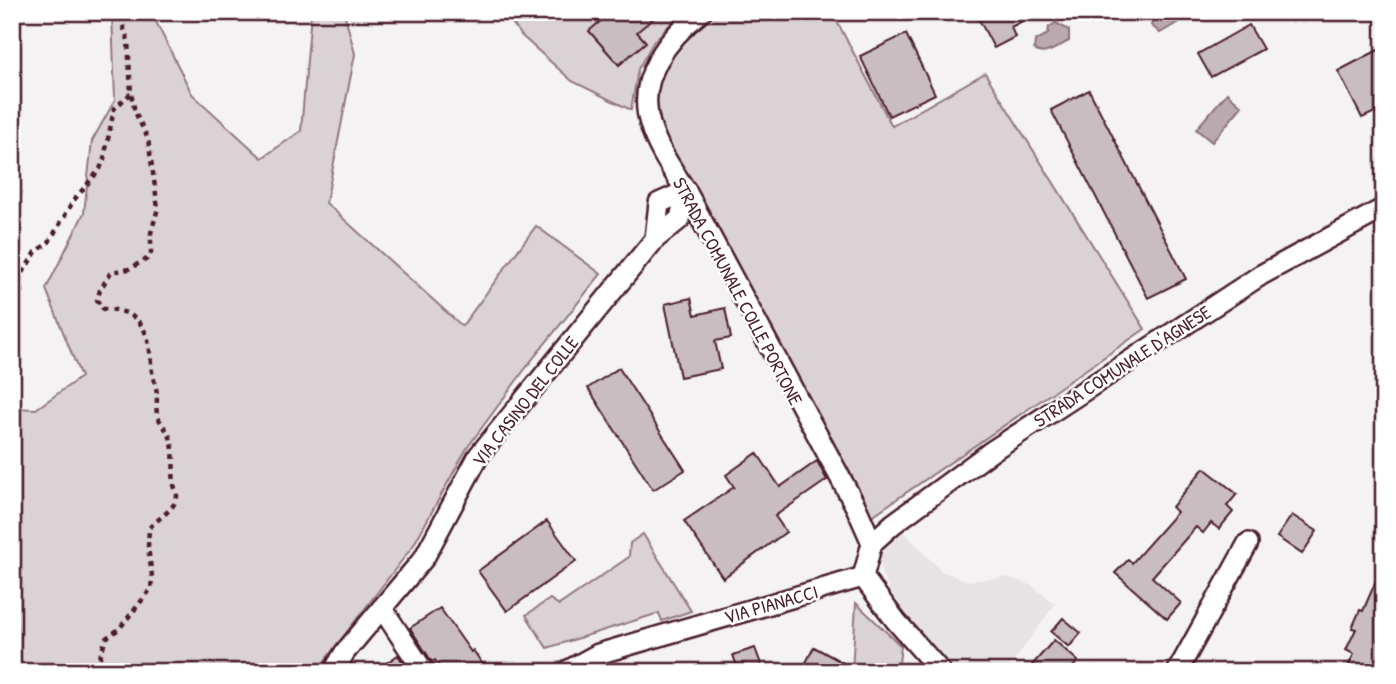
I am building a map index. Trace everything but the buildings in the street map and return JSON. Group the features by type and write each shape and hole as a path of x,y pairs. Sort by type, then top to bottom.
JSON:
{"street":[{"name":"STRADA COMUNALE COLLE PORTONE","path":"702,12 674,36 650,79 647,97 649,121 657,143 856,507 872,544"},
{"name":"VIA CASINO DEL COLLE","path":"333,672 345,652 424,558 479,455 655,239 659,203 685,191"},
{"name":"STRADA COMUNALE D'AGNESE","path":"872,544 893,524 1015,436 1261,275 1384,208"},
{"path":"1177,672 1248,543"},
{"path":"872,544 863,577 941,672"},
{"name":"VIA PIANACCI","path":"565,672 598,654 863,577"},
{"path":"382,608 424,672"}],"path":[{"path":"86,672 99,660 106,638 119,629 152,589 149,528 176,500 177,494 174,487 174,458 169,435 157,413 150,345 142,325 138,317 113,309 103,309 97,300 111,272 129,268 147,259 151,253 151,233 158,208 148,139 135,111 131,93 128,40 118,12"},
{"path":"12,310 21,292 20,280 25,269 36,252 49,242 75,200 100,169 114,109 131,93"}],"shaded area":[{"path":"112,12 155,12 156,22 192,94 262,158 301,131 311,13 344,12 355,54 326,203 462,326 536,226 601,274 531,361 467,448 413,546 316,672 12,672 12,408 36,409 81,377 46,289 84,213 92,141 115,100"},
{"path":"504,12 682,12 654,41 638,69 631,110 572,81 522,36"},
{"path":"717,12 832,12 892,126 985,73 1145,329 872,516 662,135 655,106 661,75 684,39"},
{"path":"1157,12 1196,12 1160,33 1151,25 1153,21 1150,16"},
{"path":"1056,23 1069,30 1069,41 1051,51 1038,52 1034,49 1035,41 1048,34 1049,27"},
{"path":"1227,93 1242,106 1212,142 1196,129"},
{"path":"901,529 941,571 968,581 1007,577 1032,586 1055,604 1006,672 964,672 946,660 909,619 882,574 880,555"},
{"path":"643,534 691,611 662,621 659,613 547,648 526,615 550,599 559,605 629,557 630,543"},
{"path":"856,603 901,646 898,672 852,672"}]}
